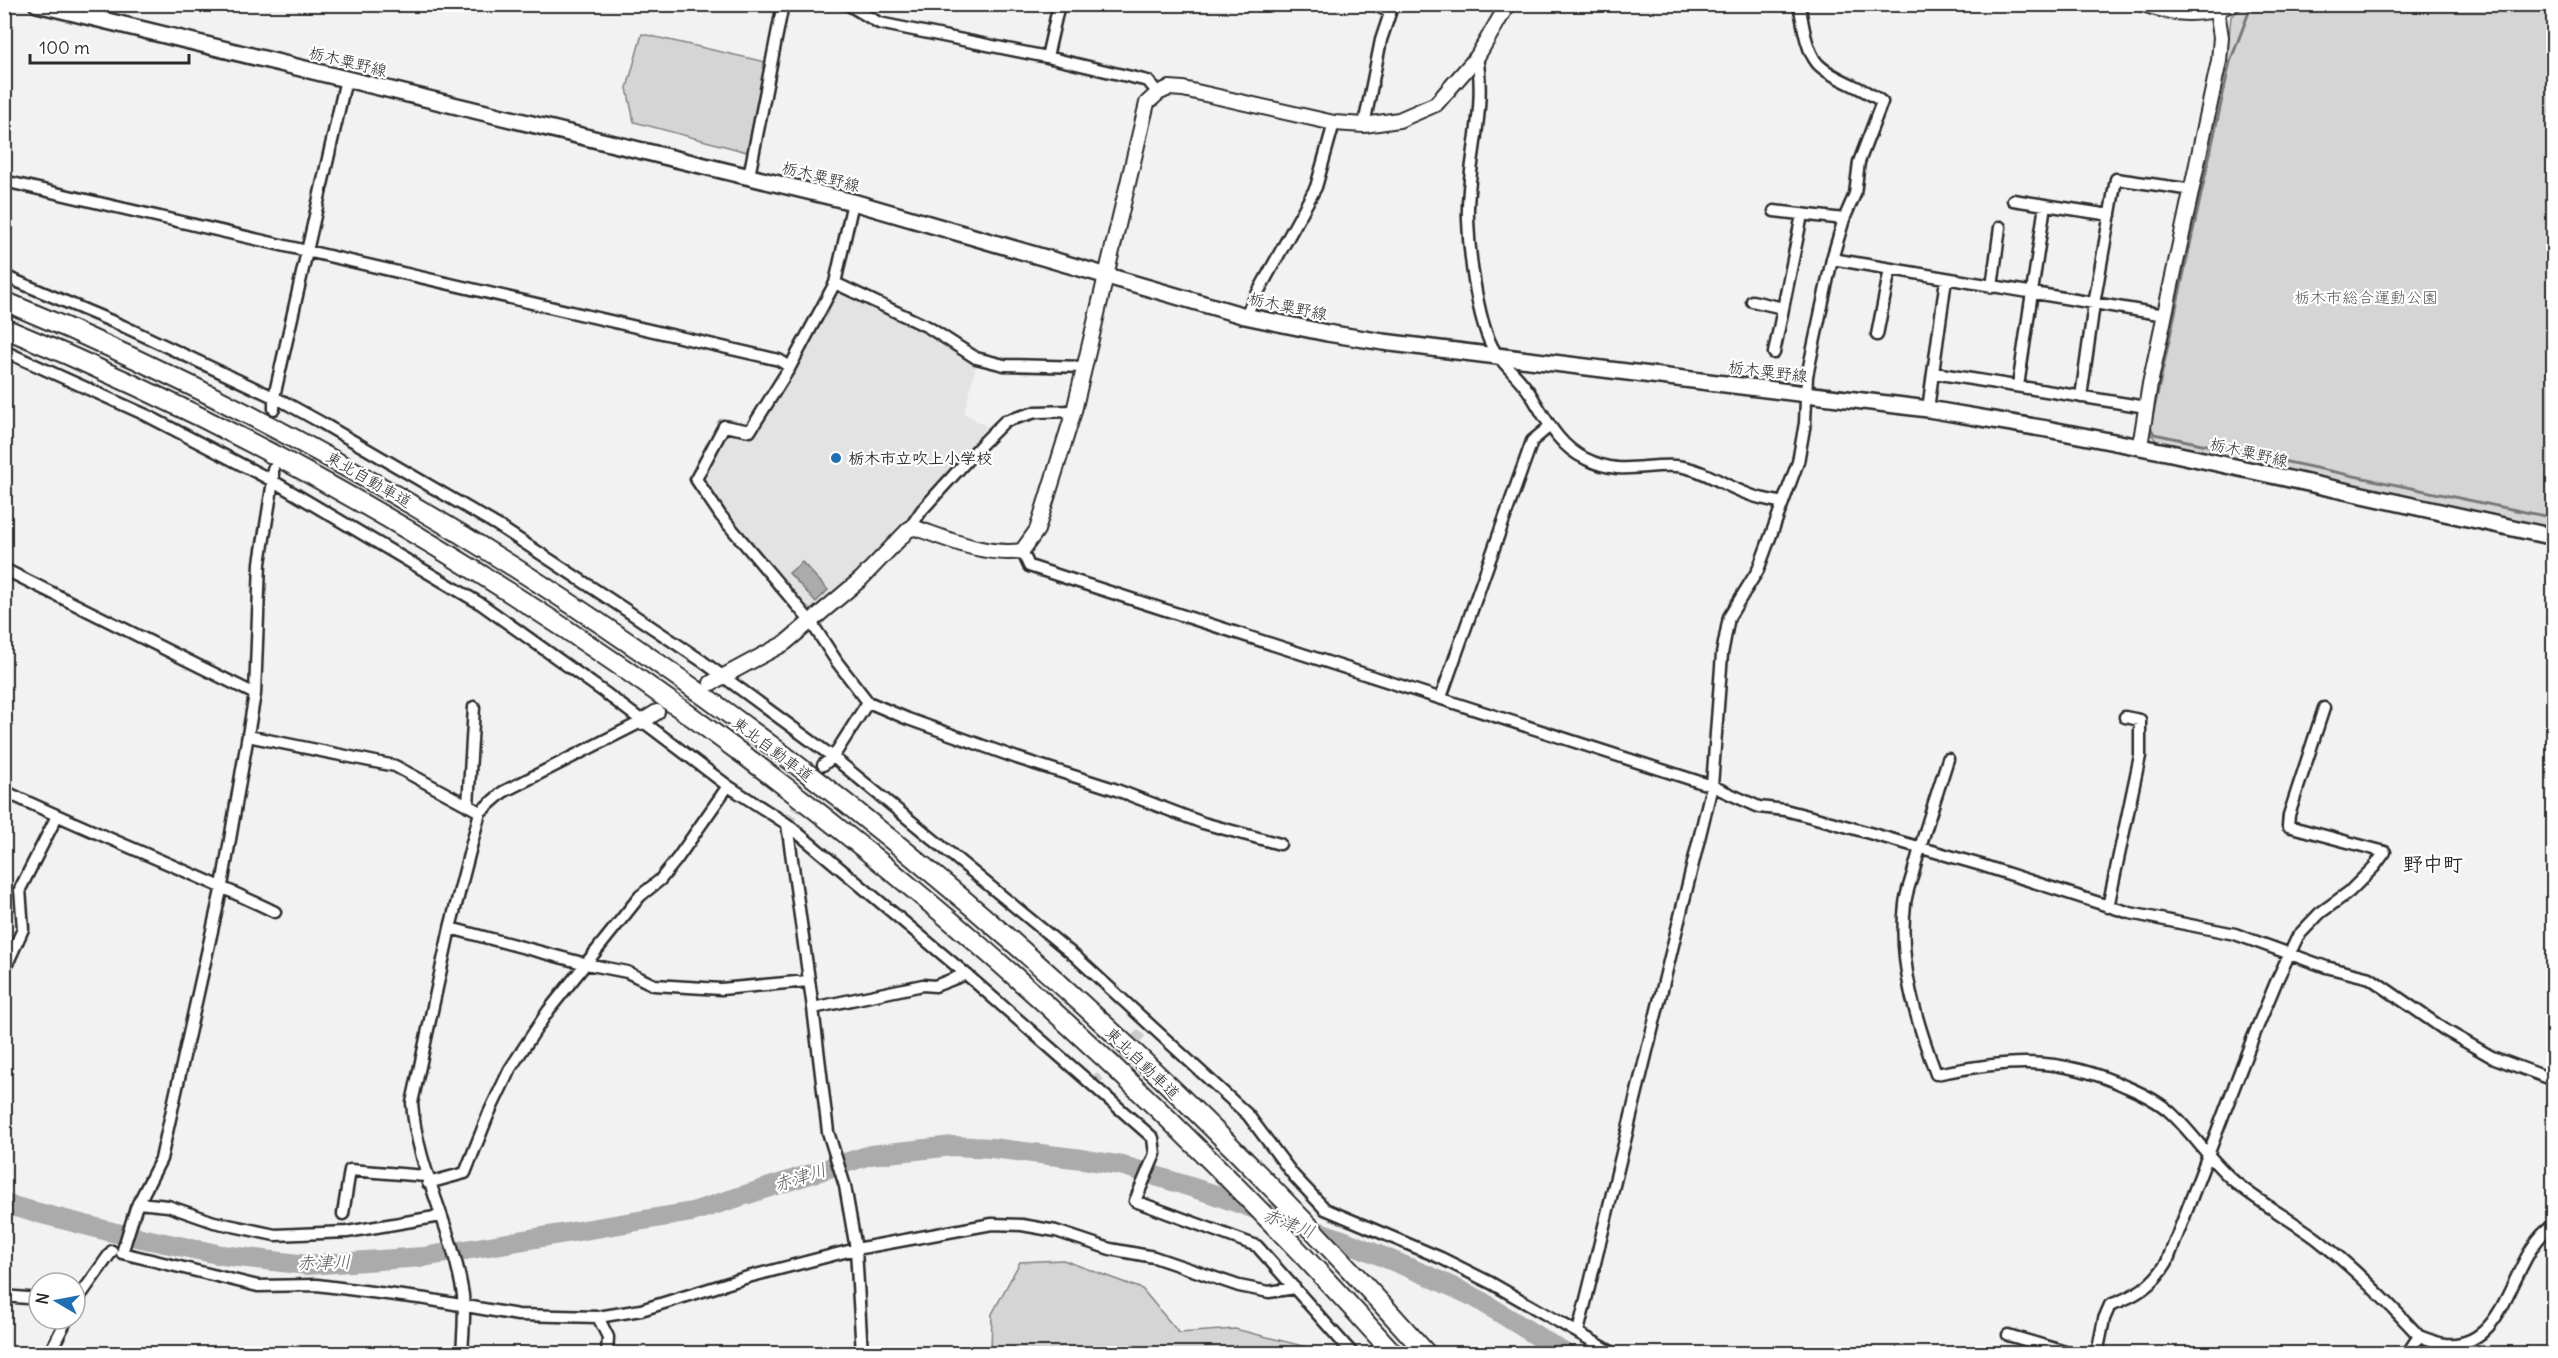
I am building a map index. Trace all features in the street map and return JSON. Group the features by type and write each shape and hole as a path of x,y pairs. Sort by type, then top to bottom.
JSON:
{"highway":[{"name":"東北自動車道","path":"4,301 96,340 201,389 342,463 479,544 586,613 783,756 886,837 1001,933 1133,1051 1250,1166 1427,1353"},
{"name":"東北自動車道","path":"4,328 142,387 256,444 385,516 573,634 761,770 865,851 1035,995 1194,1145 1340,1293 1394,1353"}],"main road":[{"name":"栃木粟野線","path":"37,4 853,202 1245,316 1327,333 1928,409 2140,446 2553,537"}],"street":[{"path":"749,176 783,4"},
{"path":"847,4 859,8 879,23 1047,57 1148,81 1158,93"},
{"path":"1047,57 1059,4"},
{"path":"1364,125 1381,40 1392,8 1373,4"},
{"path":"909,529 916,528 978,549 1006,553 1022,551 1037,531 1074,411 1107,277 1139,127 1147,103 1158,93 1169,88 1183,89 1334,123 1364,125 1399,120 1436,104 1477,57 1508,4"},
{"path":"1578,1332 1712,786 1722,654 1729,617 1758,570 1798,462 1805,423 1807,376 1832,260 1844,219 1855,194 1859,162 1882,102 1818,64 1810,48 1799,4"},
{"path":"2143,4 2176,13 2198,14 2217,11 2232,4"},
{"path":"2140,446 2146,407 2219,61 2221,37 2217,11"},
{"path":"1477,57 1481,81 1468,218 1479,304 1488,336 1498,356 1527,388 1550,426 1567,446 1584,458 1594,463 1629,470 1677,466 1710,476 1748,495 1783,503"},
{"path":"274,410 274,397 346,79"},
{"path":"1245,316 1316,187 1334,123"},
{"path":"2081,397 2094,304 2116,179 2193,190"},
{"path":"4,181 779,360 790,367"},
{"path":"2013,200 2110,215"},
{"path":"853,202 835,283 790,367 750,431 724,426 696,479 721,516 811,622 837,662 868,702 908,719 1006,754 1114,789 1203,824 1280,844"},
{"path":"2018,386 2030,293 2045,205"},
{"path":"1774,211 1844,219"},
{"path":"1774,353 1802,215"},
{"path":"1992,287 2000,227"},
{"path":"1832,260 2165,315"},
{"path":"1877,335 1890,269"},
{"path":"4,276 123,326 274,397 382,456 496,525 636,616 717,680 833,757 1076,957 1248,1115 1294,1176 1325,1209 1441,1258 1491,1283 1615,1353"},
{"path":"1928,409 1946,279"},
{"path":"835,283 928,327 976,358 1004,365 1085,367"},
{"path":"1752,301 1783,308"},
{"path":"4,351 146,415 273,481 481,604 604,692 728,786 787,824 966,974 1153,1138 1155,1154 1135,1201 1257,1246 1353,1353"},
{"path":"1934,373 2146,407"},
{"path":"717,680 785,643 861,579 1005,421 1036,412 1074,411"},
{"path":"1441,698 1532,441 1550,426"},
{"path":"273,469 260,563 255,694 222,886 161,1159 137,1205 122,1253 258,1286 317,1285 464,1305 518,1316 598,1317 641,1310 748,1277 856,1249 960,1228 992,1224 1022,1225 1056,1231 1110,1249 1154,1257 1239,1286 1269,1292 1295,1288"},
{"path":"1022,551 1029,566 1712,786 1759,807 1785,810 1919,848 2108,907 2235,934 2259,941 2289,955 2370,978 2492,1057 2553,1080"},
{"path":"4,569 255,694"},
{"path":"824,765 833,757 868,702"},
{"path":"468,806 474,707"},
{"path":"2097,1353 2104,1319 2110,1305 2133,1297 2157,1278 2167,1263 2208,1152 2277,980 2298,936 2320,913 2349,892 2374,867 2385,852 2288,826 2289,815 2324,708"},
{"path":"462,1353 464,1305 456,1266 427,1179 414,1126 412,1103 450,928 480,812 503,792 657,712"},
{"path":"2108,907 2140,756 2140,720 2125,717"},
{"path":"249,736 395,766 480,812"},
{"path":"1948,759 1919,848 1905,904 1905,952 1916,1021 1936,1074 1981,1065 2027,1062 2070,1066 2099,1074 2142,1094 2169,1111 2234,1181 2317,1239 2361,1276 2419,1336 2445,1344 2466,1343 2484,1331 2503,1308 2532,1245 2551,1228"},
{"path":"343,1214 350,1170 427,1179 465,1173 489,1113 510,1070 548,1011 640,896 660,880 677,859 728,786"},
{"path":"4,791 222,886 275,912"},
{"path":"4,971 23,929 20,889 57,816"},
{"path":"787,824 806,950 808,981 829,1136 843,1180 856,1249 862,1353"},
{"path":"450,928 586,964 627,972 654,985 721,989 808,981"},
{"path":"813,1008 923,985 935,986 966,974"},
{"path":"137,1205 168,1206 214,1222 275,1235 347,1232 442,1220"},
{"path":"87,1285 112,1251"},
{"path":"4,1296 27,1298"},
{"path":"598,1317 608,1337 608,1353"},
{"path":"49,1353 61,1331"},
{"path":"2008,1335 2072,1353"},
{"path":"2407,1353 2419,1336"}],"shaded area":[{"name":"栃木市立吹上小学校","path":"838,287 923,331 976,366 964,413 987,427 863,566 813,612 744,536 703,478 728,433 744,438 753,434"},
{"path":"802,562 828,590 816,602 789,573"}],"green space":[{"name":"栃木市総合運動公園","path":"2248,4 2553,5 2553,529 2158,443 2150,433 2147,423 2227,59 2231,16"},
{"path":"642,34 766,62 747,152 634,122 627,88"},
{"path":"1063,1260 1142,1289 1179,1333 1235,1329 1319,1350 1319,1353 991,1353 992,1314 1020,1262"}],"waterway":[{"path":"2252,4 2230,62 2150,427 2154,434 2554,518"},
{"name":"赤津川","path":"4,1204 112,1232 222,1255 307,1265 423,1257 692,1212 870,1155 953,1146 992,1148 1124,1166 1213,1194 1345,1241 1476,1298 1566,1354"}],"tunnel":[{"path":"273,460 274,409"},
{"path":"667,707 711,683"},
{"path":"787,824 823,765"},
{"path":"1093,1083 1149,1025"}],"place":[{"name":"栃木市立吹上小学校","path":"836,458"}],"district":[{"name":"野中町","path":"2433,863"}]}
